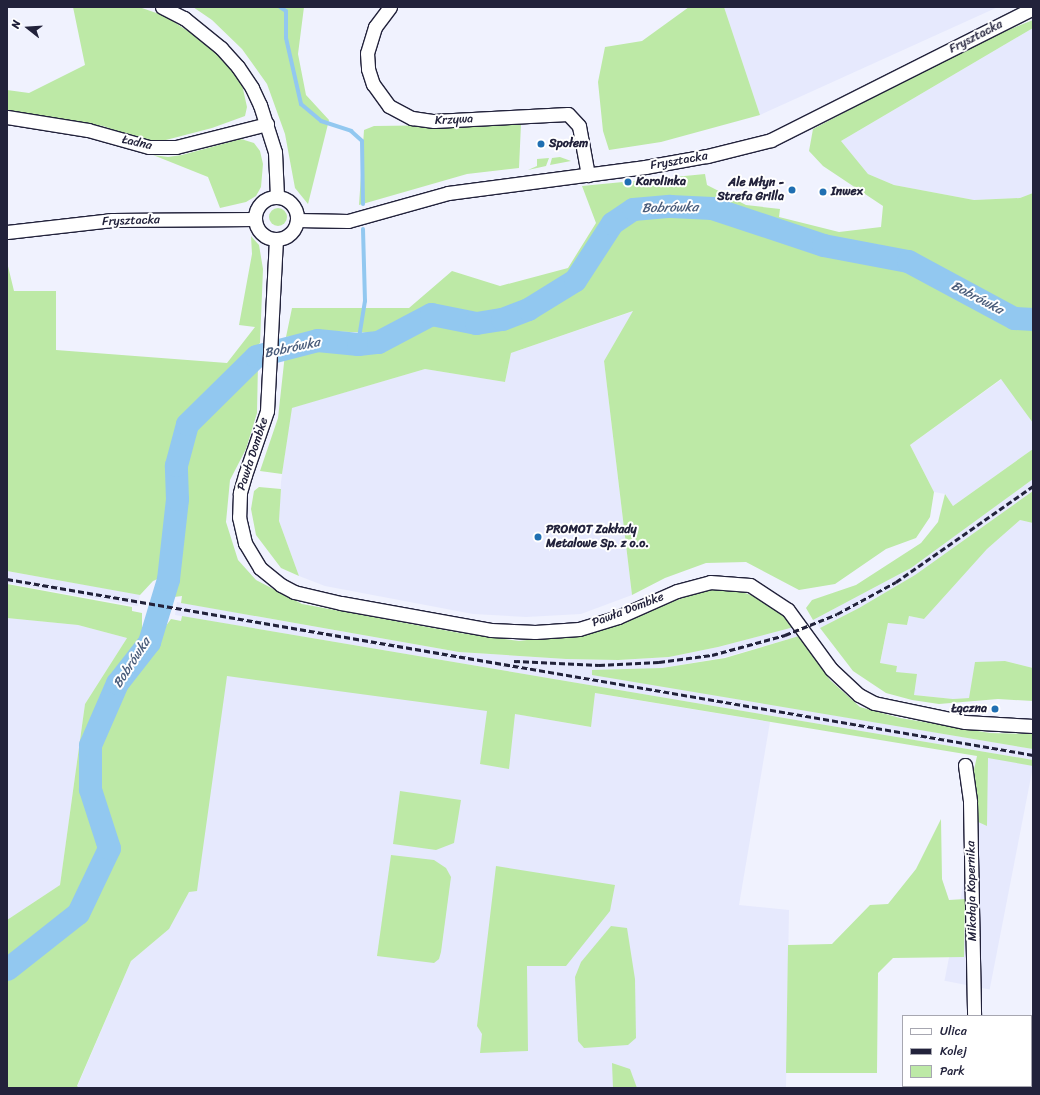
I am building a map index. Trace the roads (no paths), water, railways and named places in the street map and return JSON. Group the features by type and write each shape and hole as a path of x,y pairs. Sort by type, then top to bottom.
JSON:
{"street":[{"path":"162,7 202,32 238,67 252,88 267,124 275,152 278,196"},
{"name":"Krzywa","path":"390,7 374,27 367,53 368,70 373,84 389,106 412,118 434,121 568,114 579,126 588,175"},
{"name":"Frysztacka","path":"297,220 348,221 448,193 588,175 708,156 771,140 1033,8"},
{"name":"Ładna","path":"7,117 88,130 149,147 176,147 267,124"},
{"path":"278,196 290,202 295,207 297,220 288,236 276,239 264,236 255,219 255,212 264,200 278,196"},
{"name":"Frysztacka","path":"7,232 112,220 255,219"},
{"name":"Pawła Dombke","path":"276,239 270,378 266,418 244,474 240,493 239,517 245,543 260,568 281,585 294,592 491,630 535,632 579,628 618,617 677,591 710,582 750,585 788,610 831,669 859,695 874,703 959,721 1033,726"},
{"name":"Mikołaja Kopernika","path":"965,766 970,802 974,1015"}],"waterway":[{"path":"280,7 286,11 286,38 301,104 321,121 351,131 362,141 363,204"},
{"name":"Bobrówka","path":"7,969 78,913 109,848 90,789 90,745 117,683 149,642 168,579 177,499 176,465 187,424 256,356 317,340 358,344 378,342 431,314 476,323 502,319 528,309 575,280 612,223 633,209 670,206 712,208 823,245 908,261 1014,318 1033,319"},
{"path":"358,344 365,301 363,229"}],"railway":[{"path":"514,661 599,665 659,662 712,655 785,635 837,614 896,582 1033,486"},
{"path":"7,579 1033,755"}],"place":[{"name":"Społem","path":"541,144"},
{"name":"Karolinka","path":"628,182"},
{"name":"Ale Młyn - Strefa Grilla","path":"792,190"},
{"name":"Inwex","path":"823,192"},
{"name":"PROMOT Zakłady Metalowe Sp. z o.o.","path":"538,537"},
{"name":"Łączna","path":"995,709"}]}
